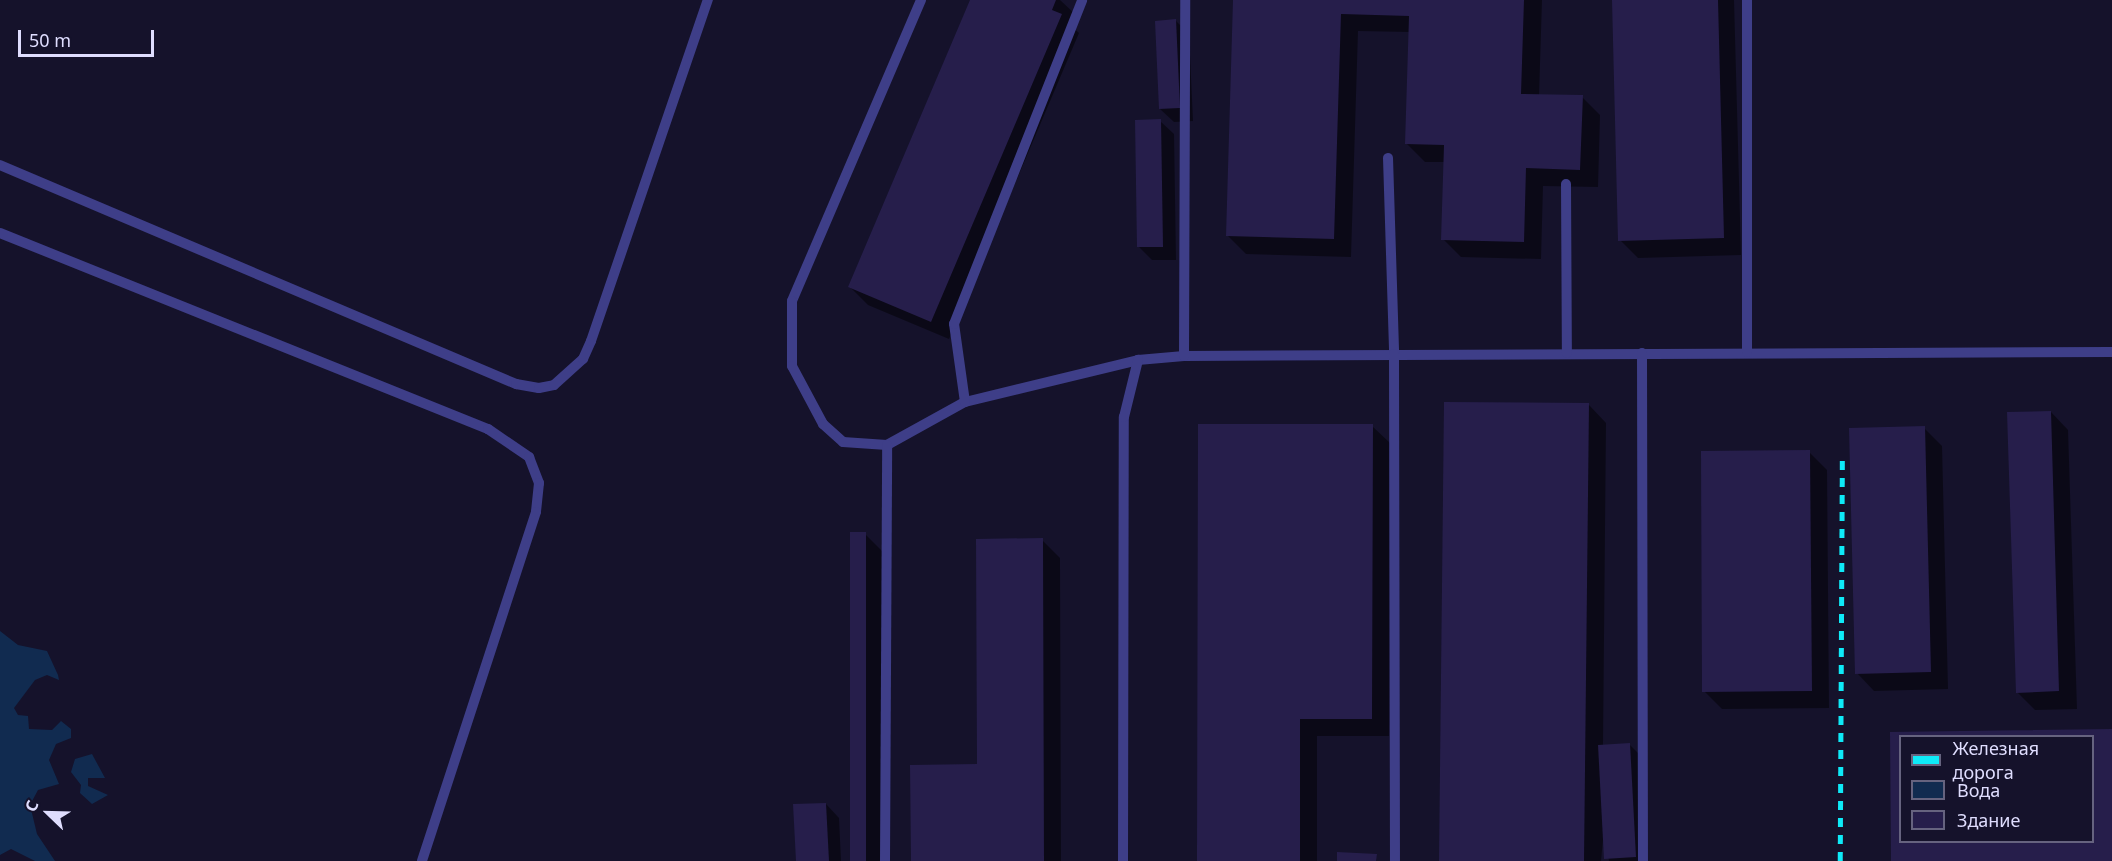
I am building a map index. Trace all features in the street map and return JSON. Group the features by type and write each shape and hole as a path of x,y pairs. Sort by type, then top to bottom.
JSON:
{"lane":[{"path":"0,165 516,384 539,388 554,385 583,359 591,341 708,0"},
{"path":"921,0 792,301 792,366 823,424 843,442 887,445 965,402 1138,360 1184,356 2112,352"},
{"path":"965,402 954,324 1082,0"},
{"path":"1184,356 1185,0"},
{"path":"1747,0 1747,352"},
{"path":"1388,158 1394,354 1395,861"},
{"path":"1566,184 1567,353"},
{"path":"0,233 488,429 529,457 539,483 536,512 422,861"},
{"path":"1642,353 1644,861"},
{"path":"1124,861 1124,417 1138,360"},
{"path":"885,861 887,445"}],"water":[{"path":"0,631 18,645 47,651 58,675 59,680 47,675 35,680 14,708 18,715 28,716 29,729 52,730 61,721 71,729 71,738 56,744 49,760 59,784 38,790 30,805 37,834 55,861 35,861 11,849 0,855"},
{"path":"92,754 105,778 88,778 88,786 108,795 92,804 80,793 81,785 71,772 75,759"}],"building":[{"path":"970,0 1056,0 1052,10 1062,14 931,322 848,287"},
{"path":"1233,0 1524,0 1521,94 1583,95 1580,170 1526,168 1524,242 1441,240 1444,145 1405,144 1409,16 1341,14 1334,239 1226,236"},
{"path":"1612,0 1718,0 1724,238 1618,241"},
{"path":"1176,19 1180,108 1159,109 1155,21"},
{"path":"1161,119 1163,247 1137,247 1135,120"},
{"path":"1444,402 1589,403 1584,861 1439,861"},
{"path":"2051,411 2059,691 2016,693 2007,412"},
{"path":"1198,424 1373,424 1372,719 1300,719 1300,861 1197,861"},
{"path":"1925,426 1931,672 1855,674 1849,428"},
{"path":"1810,450 1812,691 1702,692 1701,451"},
{"path":"850,532 866,532 866,861 850,861"},
{"path":"1043,538 1044,861 911,861 910,765 977,764 976,539"},
{"path":"2112,729 2112,861 1891,861 1890,732"},
{"path":"1630,743 1636,857 1604,859 1598,745"},
{"path":"826,803 829,861 796,861 793,804"},
{"path":"1337,852 1377,854 1376,861 1337,861"}],"railway":[{"path":"1840,861 1842,460"}]}
